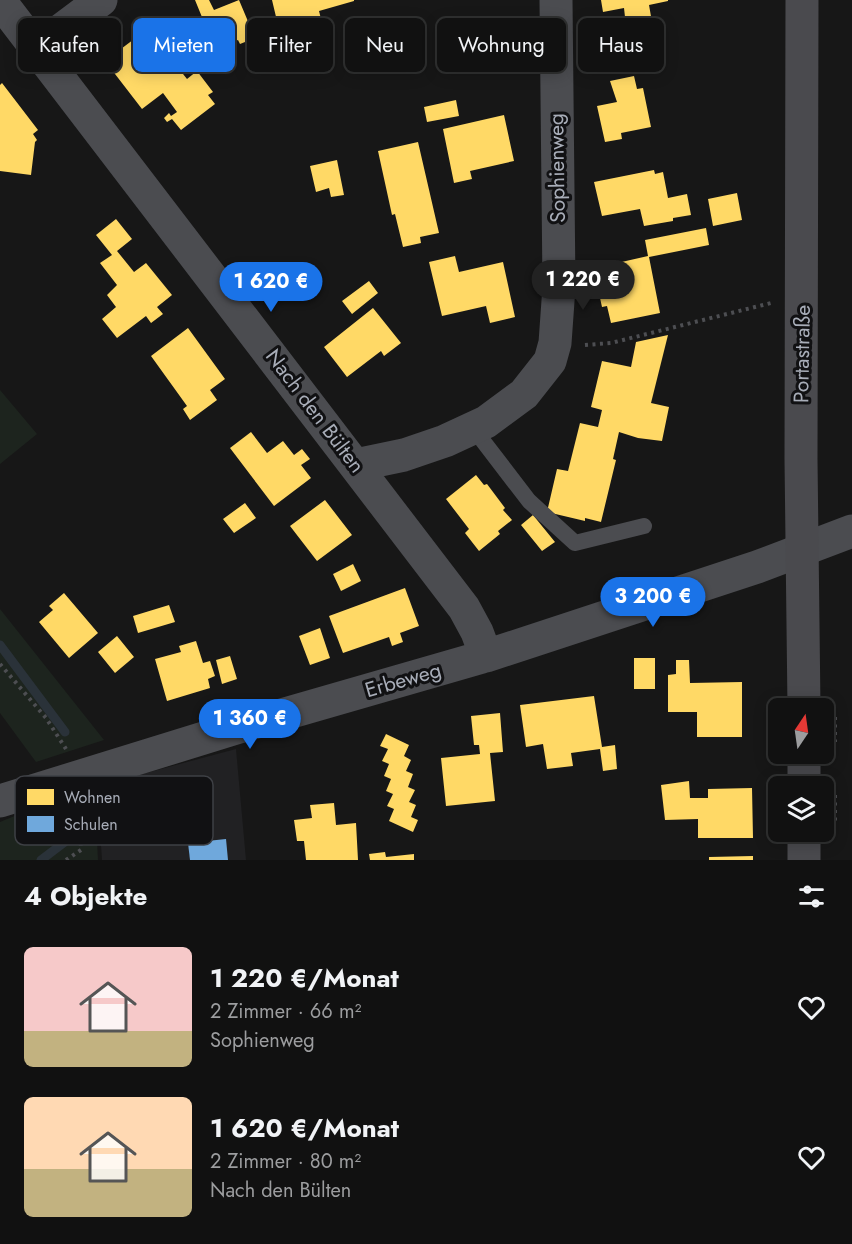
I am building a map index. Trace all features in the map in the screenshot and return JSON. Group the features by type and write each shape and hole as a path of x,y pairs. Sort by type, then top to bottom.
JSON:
{"main road":[{"name":"Portastraße","path":"802,0 804,698"},
{"path":"804,842 804,860"}],"street":[{"path":"77,18 101,0"},
{"name":"Sophienweg","path":"356,465 404,455 446,441 486,422 524,394 550,361 555,343 559,287 556,0"},
{"name":"Nach den Bülten","path":"0,1 18,24"},
{"name":"Nach den Bülten","path":"55,72 464,608 477,632 486,656"},
{"name":"Erbeweg","path":"82,776 236,728 486,656 757,567 852,531"},
{"name":"Erbeweg","path":"0,801 15,796"}],"lane":[{"path":"473,428 529,501 575,543 644,526"}],"path":[{"path":"555,343 583,345 611,343 803,295"},
{"path":"0,664 89,774"},
{"path":"66,860 81,850 81,845"}],"shaded area":[{"path":"0,390 37,434 0,464"},
{"path":"0,609 104,740 36,762 0,713"},
{"path":"236,749 246,860 102,860 101,845 213,845 213,776 135,776"},
{"path":"15,816 15,845 97,845 98,860 0,860 0,822"}],"building: Wohnen":[{"path":"195,0 209,0 214,10 239,0 247,19 247,41 240,44 238,40 235,41 235,18 202,18"},
{"path":"272,0 354,0 319,11 321,18 296,18 296,16 276,18"},
{"path":"601,0 668,0 649,5 651,18 625,18 624,8 603,12"},
{"path":"133,40 133,72 181,72 187,79 198,72 213,92 208,95 215,104 181,130 172,119 167,122 164,118 169,113 171,116 177,112 163,93 142,109 113,72 121,72 121,49"},
{"path":"634,76 637,89 643,88 651,127 621,133 622,139 605,142 597,106 617,102 610,81"},
{"path":"2,83 38,130 33,134 37,140 31,175 0,171 0,85"},
{"path":"456,100 459,116 427,122 424,107"},
{"path":"504,115 514,161 470,171 472,179 454,183 443,129"},
{"path":"418,142 439,233 420,237 421,243 403,247 395,214 392,215 378,151"},
{"path":"337,160 344,195 331,197 329,188 316,192 310,166"},
{"path":"654,170 655,174 663,172 668,198 687,194 691,215 644,226 640,209 602,216 594,182"},
{"path":"737,193 742,220 713,226 708,199"},
{"path":"116,219 132,239 117,251 134,272 146,263 172,295 157,307 163,314 151,323 146,316 117,338 102,319 116,307 107,295 117,285 100,263 112,255 96,235"},
{"path":"706,228 709,245 649,257 660,313 611,323 607,306 602,307 593,266 595,268 648,256 645,240"},
{"path":"455,256 459,272 503,262 515,317 490,323 486,306 442,316 429,262"},
{"path":"369,281 378,293 352,314 342,301"},
{"path":"373,308 401,343 384,356 381,351 347,377 324,347"},
{"path":"188,328 225,379 210,390 217,400 190,420 183,409 187,406 151,356"},
{"path":"668,335 651,403 669,407 662,441 638,438 619,432 613,459 616,460 601,522 585,518 585,521 547,512 557,469 568,471 580,423 598,427 602,410 591,407 602,361 631,367 636,342"},
{"path":"251,432 267,453 283,441 294,455 302,449 310,459 301,465 311,478 274,506 230,448"},
{"path":"476,475 484,485 487,484 512,520 498,531 500,534 479,551 465,533 469,529 446,499"},
{"path":"325,500 352,535 317,561 290,526"},
{"path":"245,503 256,518 234,533 223,519"},
{"path":"533,515 555,542 542,551 521,525"},
{"path":"353,564 361,581 341,591 333,574"},
{"path":"405,588 419,626 400,633 403,642 392,646 389,637 343,653 329,616"},
{"path":"64,593 98,633 69,658 39,622 53,610 49,606"},
{"path":"169,605 175,622 138,633 133,616"},
{"path":"320,628 330,658 310,665 299,636"},
{"path":"117,636 134,657 115,673 98,652"},
{"path":"196,641 203,663 210,661 215,676 208,679 210,688 167,701 155,659 181,652 179,646"},
{"path":"230,656 237,679 222,684 216,660"},
{"path":"634,658 655,658 655,689 634,689"},
{"path":"676,660 689,660 690,683 742,682 742,737 697,737 697,712 668,712 668,675 676,674"},
{"path":"594,696 602,747 615,745 617,769 603,771 600,749 571,753 573,766 547,769 543,744 526,747 520,705"},
{"path":"500,713 503,752 490,753 495,801 446,806 441,758 480,754 479,745 474,745 471,716"},
{"path":"386,734 409,745 404,756 411,760 406,771 413,774 408,787 415,790 409,802 416,805 411,817 418,820 413,832 389,821 394,809 387,806 393,794 386,791 391,779 384,776 389,764 382,761 388,749 380,746"},
{"path":"689,781 690,798 708,798 708,789 752,788 753,838 698,838 698,819 665,820 661,785"},
{"path":"334,803 336,825 356,823 358,860 306,860 304,841 297,841 294,820 312,818 310,805"},
{"path":"385,852 386,857 414,854 414,860 370,860 369,854"},
{"path":"753,856 753,860 709,860 709,857"}],"building: Schulen":[{"path":"226,839 228,860 190,860 188,845 213,845 213,840"}],"waterway":[{"path":"0,645 65,732"},
{"path":"41,860 61,845"}]}
